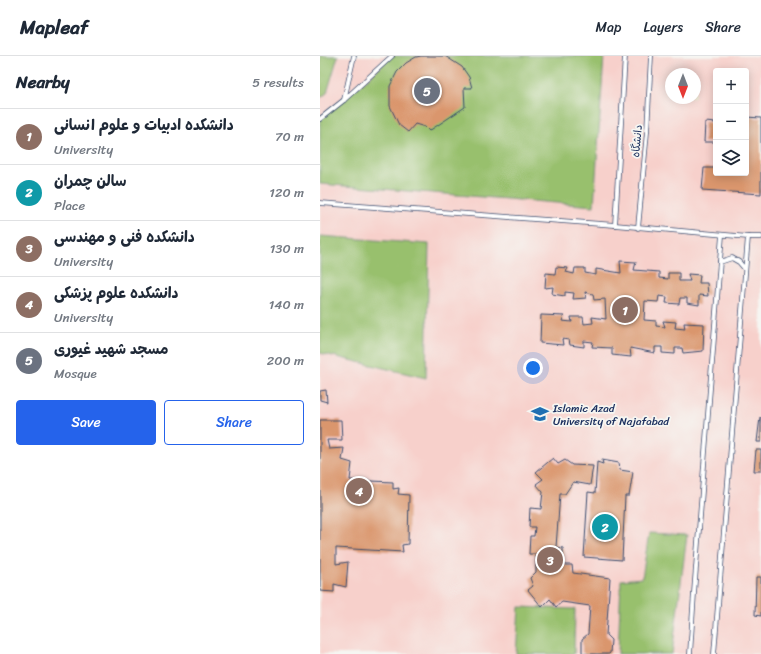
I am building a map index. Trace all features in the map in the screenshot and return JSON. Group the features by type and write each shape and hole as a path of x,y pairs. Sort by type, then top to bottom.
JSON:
{"lane":[{"path":"344,100 354,56"},
{"path":"320,119 344,100 392,56"},
{"path":"615,225 624,56"},
{"name":"دانشگاه","path":"638,228 647,132 651,56"},
{"path":"320,203 761,237"},
{"path":"690,654 722,235"},
{"path":"714,654 748,237"},
{"path":"720,262 732,258 739,262 745,270"}],"shaded area":[{"name":"Islamic Azad University of Najafabad","path":"320,56 761,56 761,654 320,654"}],"green space":[{"path":"320,56 338,56 327,93 320,98"},
{"path":"392,56 604,56 594,206 320,184 320,117 365,81"},
{"path":"320,236 429,244 426,378 320,353"},
{"path":"649,533 687,535 672,654 618,654 621,580 642,578"},
{"path":"519,607 575,609 574,654 516,654"}],"building":[{"path":"445,56 462,67 469,77 472,88 464,88 465,107 429,131 425,127 415,124 408,132 399,125 390,106 390,86 397,72 406,63 416,57"},
{"path":"749,117 761,118 761,194 702,190 704,168 713,168 713,176 749,176"},
{"path":"705,122 713,123 713,142 704,142"},
{"path":"620,261 636,262 634,270 659,272 659,278 668,279 668,273 679,273 679,281 690,281 688,274 700,275 699,283 707,283 708,296 699,295 699,305 687,303 687,298 680,298 679,304 666,303 667,297 659,296 658,302 645,301 644,320 656,321 656,326 665,327 663,321 676,322 675,328 685,329 684,323 704,324 703,351 683,353 682,348 675,348 675,354 662,353 662,347 655,347 655,353 630,348 631,357 612,355 612,348 592,347 593,342 584,341 584,347 570,345 569,340 562,339 563,345 540,343 541,315 564,316 562,321 572,322 571,317 583,317 584,324 593,323 592,317 606,319 605,299 594,300 593,294 585,292 586,298 573,299 574,293 565,292 565,296 552,294 553,287 545,288 546,273 555,274 556,267 568,268 566,272 574,274 575,268 585,268 585,273 596,275 596,269 621,273"},
{"path":"326,390 327,402 320,400 320,391"},
{"path":"760,417 761,442 757,442"},
{"path":"320,420 341,420 342,440 327,440 329,449 344,448 342,460 352,463 350,480 393,482 393,489 399,488 398,494 409,495 408,544 402,545 403,552 336,548 336,564 348,562 346,587 334,584 334,592 320,591"},
{"path":"756,450 761,450 761,471 754,471"},
{"path":"553,458 558,464 565,460 572,465 593,466 590,485 573,482 565,494 560,494 556,547 563,548 563,565 572,565 573,573 610,578 606,635 611,640 609,654 584,654 582,652 582,639 588,634 590,606 562,602 556,607 550,599 542,607 528,590 533,586 530,578 536,572 536,554 529,554 530,536 534,536 535,527 529,527 530,508 541,509 543,492 536,484 543,479 536,472"},
{"path":"602,460 619,463 620,470 633,472 629,496 625,496 622,560 584,557 588,492 595,493 597,462 603,464"},
{"path":"756,577 761,577 761,616 755,615"}],"place":[{"name":"مسجد شهید غیوری","path":"427,91"},
{"name":"دانشکده ادبیات و علوم انسانی","path":"625,310"},
{"name":"Islamic Azad University of Najafabad","path":"540,414"},
{"name":"دانشکده علوم پزشکی","path":"359,491"},
{"name":"سالن چمران","path":"605,527"},
{"name":"دانشکده فنی و مهندسی","path":"550,560"}]}
